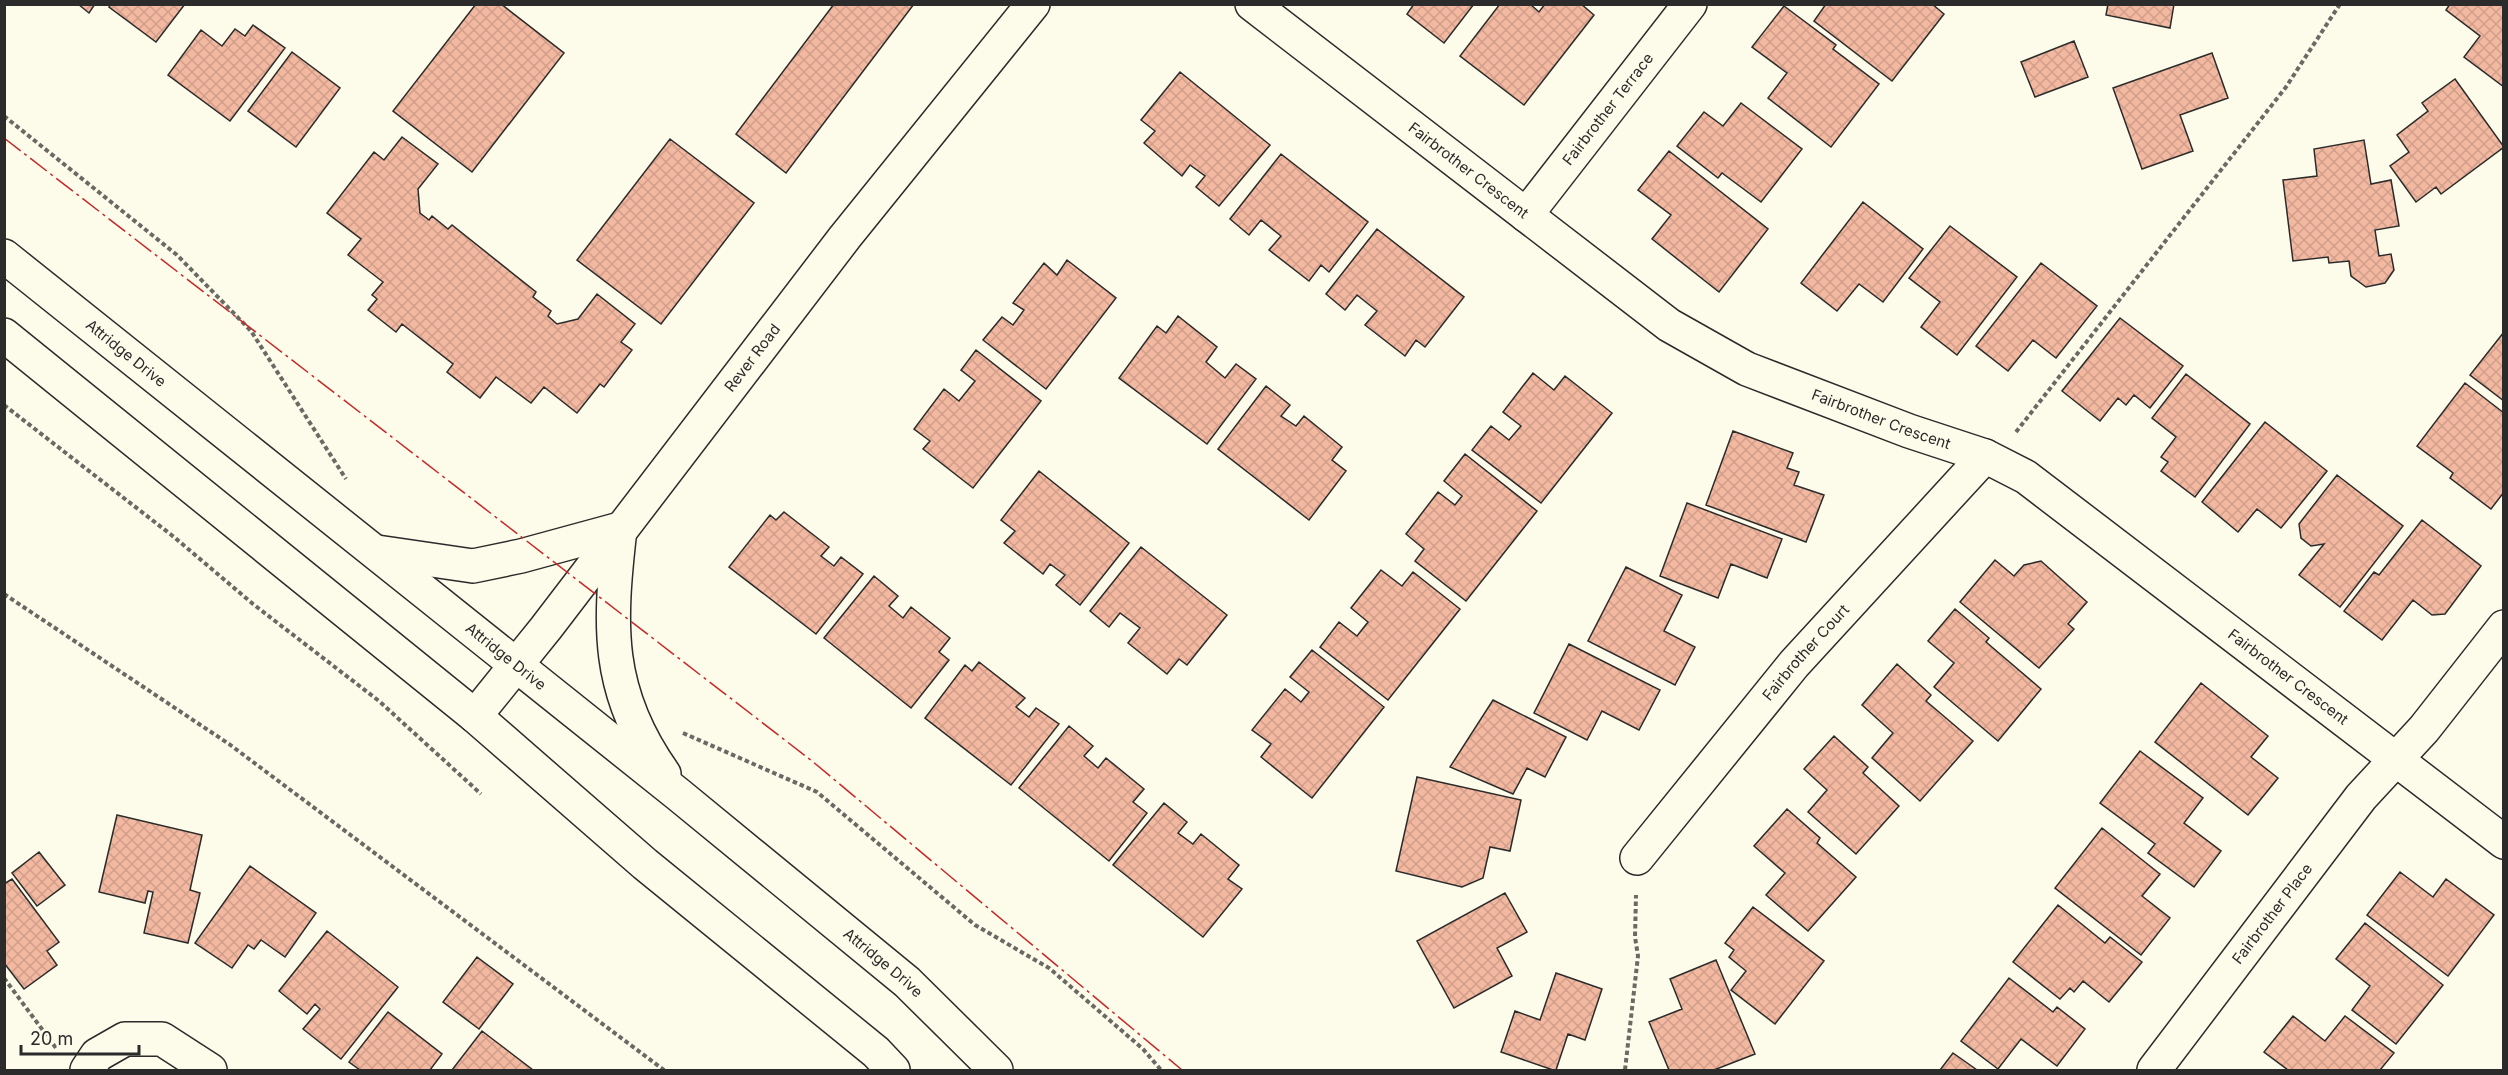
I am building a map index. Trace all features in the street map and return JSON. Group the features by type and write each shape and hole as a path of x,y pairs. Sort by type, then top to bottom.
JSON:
{"street":[{"name":"Rever Road","path":"476,716 845,237 1033,4"},
{"name":"Fairbrother Crescent","path":"1252,4 1669,325 1747,369 1909,431 1985,456 2026,477 2504,842"},
{"name":"Fairbrother Terrace","path":"1526,215 1690,4"},
{"name":"Attridge Drive","path":"4,256 679,795 907,982 996,1071"},
{"path":"4,335 476,716 645,864 876,1052 893,1071"},
{"name":"Fairbrother Court","path":"1637,858 1794,664 1985,456"},
{"path":"376,552 473,566 620,529 612,600 617,677 648,752 679,795"},
{"name":"Fairbrother Place","path":"2154,1071 2361,797 2424,729 2504,627"},
{"path":"87,1071 97,1055 125,1039 162,1040 210,1071"}],"path":[{"path":"2014,433 2290,80 2340,4"},
{"path":"4,405 174,537 253,604 379,701 481,794"},
{"path":"4,594 229,744 664,1071"},
{"path":"1625,1071 1638,956 1635,937"},
{"path":"4,978 48,1038"}],"building":[{"path":"78,4 95,4 89,13"},
{"path":"111,4 185,4 156,42 109,7"},
{"path":"476,4 501,4 564,53 472,172 393,111"},
{"path":"834,4 914,4 786,173 736,134"},
{"path":"1414,4 1474,4 1444,43 1407,14"},
{"path":"1500,4 1530,4 1539,12 1545,4 1581,4 1594,15 1524,105 1460,56"},
{"path":"1826,4 1932,4 1944,14 1892,81 1814,21"},
{"path":"2108,4 2174,4 2170,28 2106,15"},
{"path":"2450,4 2504,4 2504,87 2464,57 2480,36 2446,10"},
{"path":"1784,6 1836,45 1833,49 1879,84 1831,147 1768,98 1787,73 1752,47"},
{"path":"253,25 285,48 230,121 168,75 201,30 222,46 235,29 245,36"},
{"path":"2074,41 2088,77 2035,97 2021,62"},
{"path":"292,52 340,88 296,147 248,111"},
{"path":"2212,53 2228,98 2180,115 2193,151 2142,169 2113,88"},
{"path":"1180,72 1270,145 1219,206 1196,187 1205,176 1190,165 1182,176 1144,143 1155,131 1141,120"},
{"path":"2455,79 2504,147 2441,194 2436,187 2416,202 2390,166 2409,152 2397,135 2428,111 2422,103"},
{"path":"1741,103 1802,149 1761,202 1722,173 1718,178 1677,146 1704,112 1723,126"},
{"path":"402,137 438,164 418,189 420,213 429,220 432,216 448,229 452,225 536,292 533,297 551,311 548,316 557,324 578,319 597,294 635,324 621,342 632,350 604,387 600,384 577,413 544,387 531,403 496,377 480,398 447,372 453,364 402,324 396,332 368,310 377,299 372,295 383,282 348,255 361,239 327,213 374,152 384,160"},
{"path":"670,139 754,203 661,324 577,260"},
{"path":"2364,140 2371,184 2391,180 2399,226 2375,230 2379,256 2391,254 2394,270 2385,283 2366,287 2351,276 2349,261 2329,263 2328,257 2293,261 2283,180 2317,176 2314,149"},
{"path":"1669,151 1768,229 1719,292 1652,239 1671,215 1638,190"},
{"path":"1281,154 1368,222 1329,272 1321,265 1309,281 1269,250 1281,236 1261,220 1249,235 1230,219"},
{"path":"1863,202 1923,249 1883,302 1859,284 1837,311 1801,283"},
{"path":"1950,226 2017,277 1957,355 1921,327 1940,302 1909,278"},
{"path":"1377,229 1464,297 1425,347 1416,340 1405,356 1365,325 1377,311 1357,295 1345,310 1326,294"},
{"path":"1067,260 1116,298 1046,389 983,340 1002,317 1013,325 1024,310 1013,303 1044,263 1057,275"},
{"path":"2041,263 2097,306 2056,358 2033,340 2008,371 1976,346"},
{"path":"1178,316 1217,347 1206,362 1225,378 1236,364 1256,379 1207,444 1119,378 1157,326 1166,333"},
{"path":"2120,318 2183,366 2150,408 2134,395 2126,405 2118,398 2100,421 2062,391"},
{"path":"2504,332 2504,401 2470,375"},
{"path":"976,350 1041,401 973,488 923,449 930,441 914,429 944,389 959,401 975,381 961,370"},
{"path":"1533,373 1554,390 1565,376 1612,413 1541,503 1472,450 1491,426 1509,440 1521,426 1503,412"},
{"path":"2186,374 2250,424 2195,497 2161,471 2168,462 2161,457 2176,437 2152,418"},
{"path":"2465,383 2504,413 2504,492 2491,509 2450,478 2453,473 2417,446"},
{"path":"1266,386 1290,405 1281,416 1296,426 1304,416 1342,447 1332,460 1346,471 1309,520 1218,449"},
{"path":"2265,422 2327,471 2281,528 2257,509 2238,532 2202,502"},
{"path":"1733,431 1793,453 1787,468 1799,472 1794,485 1824,495 1806,542 1706,505"},
{"path":"1465,454 1537,511 1466,601 1415,561 1424,549 1406,534 1438,492 1455,505 1462,496 1444,481"},
{"path":"1039,471 1129,543 1080,605 1056,585 1065,575 1050,564 1043,574 1004,543 1015,531 1001,520"},
{"path":"2337,475 2403,526 2340,607 2299,575 2324,544 2311,546 2301,538 2299,524"},
{"path":"1687,503 1782,539 1767,578 1731,564 1718,598 1660,576"},
{"path":"784,512 829,547 821,556 834,566 841,557 863,574 816,634 729,567 770,515 776,520"},
{"path":"2422,520 2481,566 2445,614 2432,615 2413,600 2382,640 2344,611 2374,572 2379,575"},
{"path":"1141,547 1227,615 1187,665 1179,659 1167,674 1128,643 1140,628 1120,613 1109,627 1090,611"},
{"path":"1995,560 2014,576 2024,565 2041,561 2087,602 2068,624 2074,629 2039,668 1960,602"},
{"path":"1626,567 1682,595 1664,631 1695,647 1675,685 1588,641"},
{"path":"1381,570 1402,586 1413,572 1460,609 1388,700 1320,647 1339,622 1357,636 1368,622 1351,608"},
{"path":"874,576 898,596 889,606 903,618 911,607 950,638 939,652 949,660 911,708 824,638"},
{"path":"1955,609 1989,638 1986,642 2041,689 1998,741 1934,687 1954,663 1928,641"},
{"path":"1569,644 1660,690 1639,730 1602,711 1587,740 1534,713"},
{"path":"1312,650 1384,707 1312,798 1261,757 1271,744 1252,730 1285,689 1301,702 1309,692 1290,677"},
{"path":"979,662 1025,698 1016,707 1029,717 1036,708 1059,724 1011,785 925,718 965,665 972,671"},
{"path":"1897,664 1931,695 1926,701 1973,741 1920,801 1872,758 1893,733 1862,705"},
{"path":"2201,683 2268,736 2251,757 2278,778 2248,815 2155,742"},
{"path":"1493,700 1566,737 1545,777 1527,768 1513,794 1450,767"},
{"path":"1069,726 1093,746 1084,756 1098,768 1106,758 1144,789 1133,802 1147,813 1109,861 1019,788"},
{"path":"1834,736 1868,767 1863,773 1899,806 1856,854 1808,812 1827,790 1804,769"},
{"path":"2140,751 2203,798 2184,823 2221,851 2194,887 2148,853 2155,844 2100,803"},
{"path":"1417,777 1521,800 1510,851 1490,847 1483,878 1462,887 1396,871"},
{"path":"1164,803 1187,822 1178,833 1193,844 1201,834 1239,865 1228,879 1242,889 1203,937 1113,865"},
{"path":"1787,809 1820,838 1817,843 1856,877 1808,931 1766,895 1785,873 1754,846"},
{"path":"117,815 202,835 190,890 200,893 188,943 144,933 153,892 148,891 145,903 99,892"},
{"path":"2102,828 2160,874 2142,896 2170,918 2141,955 2055,888"},
{"path":"39,852 65,885 37,906 12,873"},
{"path":"250,866 316,913 285,957 261,940 254,949 248,945 232,968 195,943"},
{"path":"2400,872 2433,897 2446,879 2494,915 2448,976 2367,915"},
{"path":"12,879 59,942 47,951 57,965 24,989 4,963 4,884"},
{"path":"1505,893 1527,932 1497,948 1512,976 1454,1008 1417,941"},
{"path":"2058,905 2105,943 2110,937 2142,962 2109,1002 2083,981 2074,992 2070,988 2060,999 2013,962"},
{"path":"1753,907 1824,961 1775,1024 1731,990 1746,971 1729,957 1734,950 1725,943"},
{"path":"2365,923 2443,985 2396,1044 2352,1010 2370,986 2336,959"},
{"path":"327,931 398,987 341,1059 303,1029 320,1009 315,1004 307,1014 279,991"},
{"path":"477,957 513,984 479,1029 443,1002"},
{"path":"1716,960 1755,1054 1714,1070 1669,1070 1649,1022 1682,1009 1670,979"},
{"path":"1556,973 1602,989 1585,1040 1568,1034 1556,1070 1553,1070 1501,1052 1515,1011 1540,1020"},
{"path":"2009,978 2053,1012 2057,1007 2085,1029 2057,1066 2021,1039 1998,1069 1961,1041"},
{"path":"388,1012 442,1054 430,1070 360,1070 349,1062"},
{"path":"2293,1016 2325,1041 2345,1016 2394,1053 2380,1070 2288,1070 2264,1052"},
{"path":"482,1031 533,1070 452,1070"},
{"path":"1953,1053 1977,1070 1940,1070"}],"power":[{"path":"4,138 812,761 1182,1070"}]}
